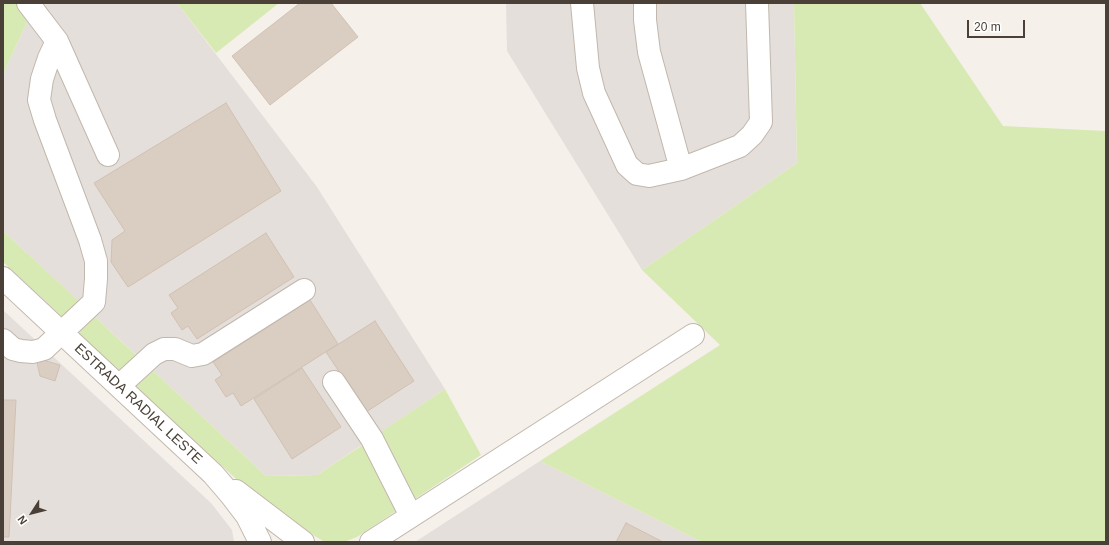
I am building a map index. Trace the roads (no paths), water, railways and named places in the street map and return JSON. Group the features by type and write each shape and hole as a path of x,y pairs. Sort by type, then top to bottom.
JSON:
{"street":[{"path":"28,3 57,41 108,155"},
{"path":"582,3 588,68 594,93 627,165 637,174 649,176 681,169 740,146 752,135 761,122 757,3"},
{"path":"646,3 645,20 649,52 681,169"},
{"path":"3,340 13,348 21,351 33,352 44,349 94,302 96,261 90,240 45,120 39,100 42,79 57,41"},
{"name":"ESTRADA RADIAL LESTE","path":"3,278 213,474 247,516 260,542"},
{"path":"118,386 154,354 164,348 175,348 192,356 203,354 304,290"},
{"path":"371,542 693,335"},
{"path":"334,382 372,439 411,516"},
{"path":"213,474 302,542"}]}
